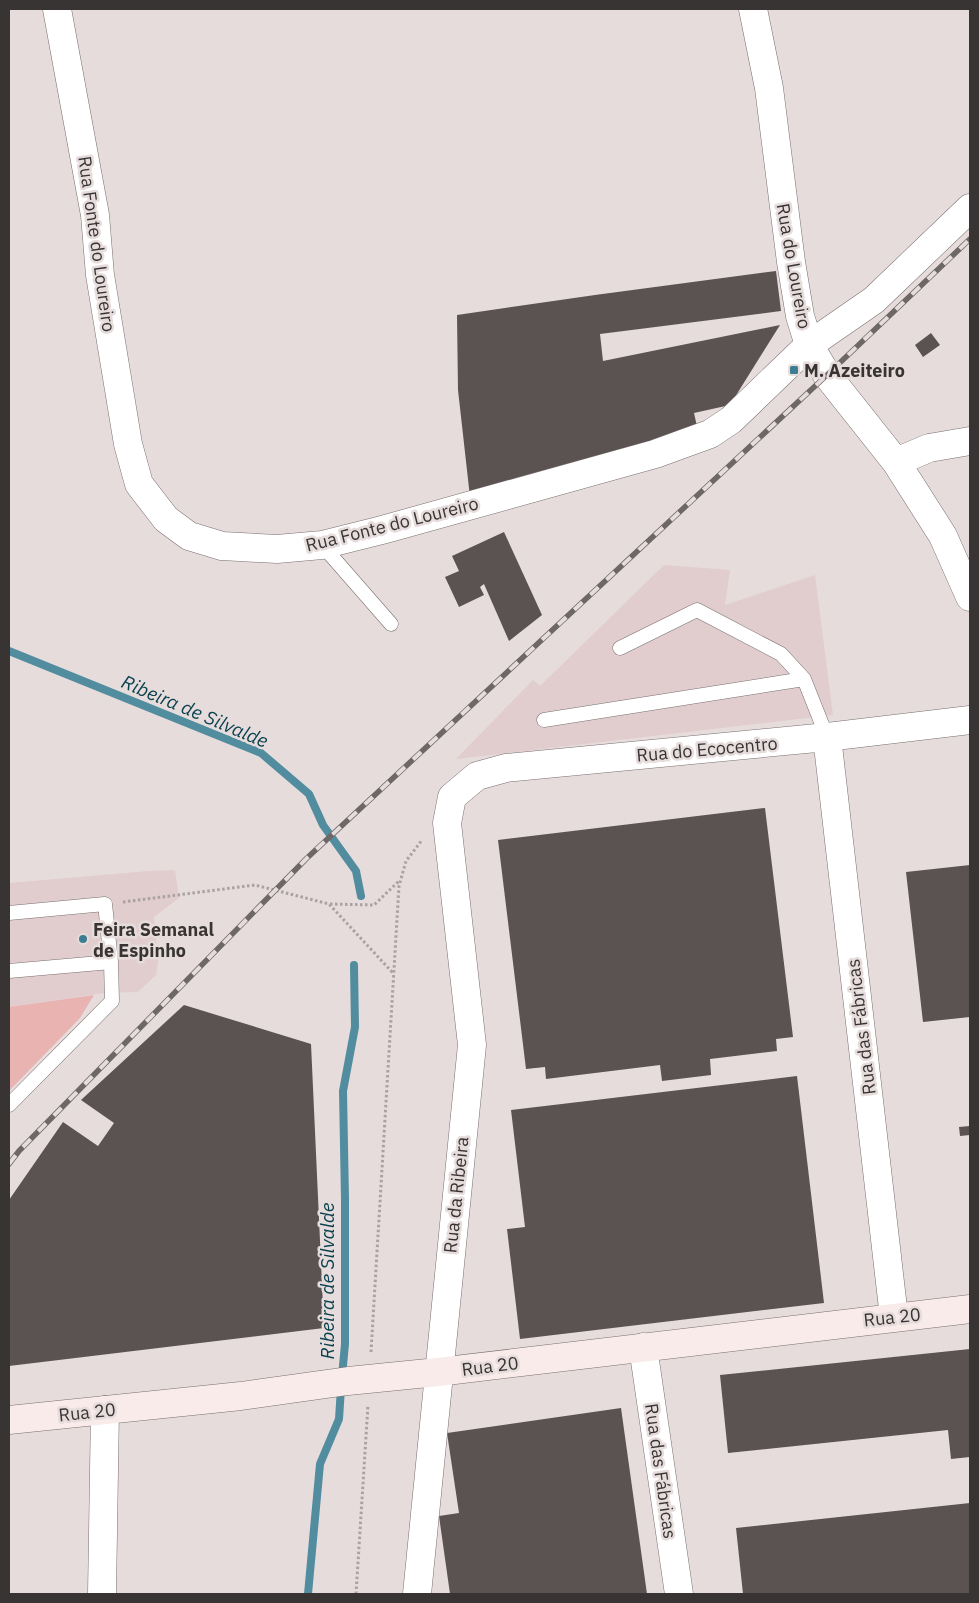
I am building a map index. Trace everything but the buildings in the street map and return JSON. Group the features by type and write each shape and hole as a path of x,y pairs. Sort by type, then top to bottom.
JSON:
{"main road":[{"name":"Rua 20","path":"9,1420 241,1396 359,1380 970,1309"}],"street":[{"name":"Rua Fonte do Loureiro","path":"57,9 95,215 100,275 128,444 139,484 166,519 188,536 222,546 277,549 322,545 655,454 710,434 731,420 809,345 874,300 970,208"},
{"name":"Rua do Loureiro","path":"753,9 769,88 790,262 800,316 809,345 827,375 896,462 942,536 970,598"},
{"path":"896,462 929,448 970,441"},
{"name":"Rua do Ecocentro","path":"452,797 478,776 506,768 827,737 970,720"},
{"name":"Rua das Fábricas","path":"827,737 894,1317"},
{"name":"Rua da Ribeira","path":"417,1594 472,1045 447,823 452,797"},
{"name":"Rua das Fábricas","path":"643,1347 679,1594"},
{"path":"102,1594 105,1410"}],"lane":[{"path":"322,545 392,624"},
{"path":"620,648 697,610 781,654 804,679 827,737"},
{"path":"544,720 804,679"},
{"path":"9,913 105,904 111,962 112,1000 9,1105"},
{"path":"9,970 111,962"}],"path":[{"path":"356,1594 359,1380 394,974 399,886 406,861 423,837"},
{"path":"105,904 256,886 329,904 374,905 401,880"},
{"path":"329,904 394,974"}],"shaded area":[{"path":"664,565 730,570 725,605 815,575 833,715 456,759 533,680 540,686"},
{"name":"Feira Semanal de Espinho","path":"175,870 179,898 154,917 158,962 156,975 138,992 104,993 9,1007 9,883"},
{"path":"94,995 80,1018 9,1091 9,1007"}],"waterway":[{"name":"Ribeira de Silvalde","path":"9,651 261,753 309,794 323,825 356,871 361,896"},
{"name":"Ribeira de Silvalde","path":"342,1376 345,1344 343,1091 355,1027 354,965"},
{"name":"Ribeira de Silvalde","path":"308,1594 320,1464 339,1419 341,1388"}],"railway":[{"path":"9,1164 19,1151 307,858 827,375 970,239"}],"place":[{"name":"M. Azeiteiro","path":"794,370"},
{"name":"Feira Semanal de Espinho","path":"83,939"}]}
